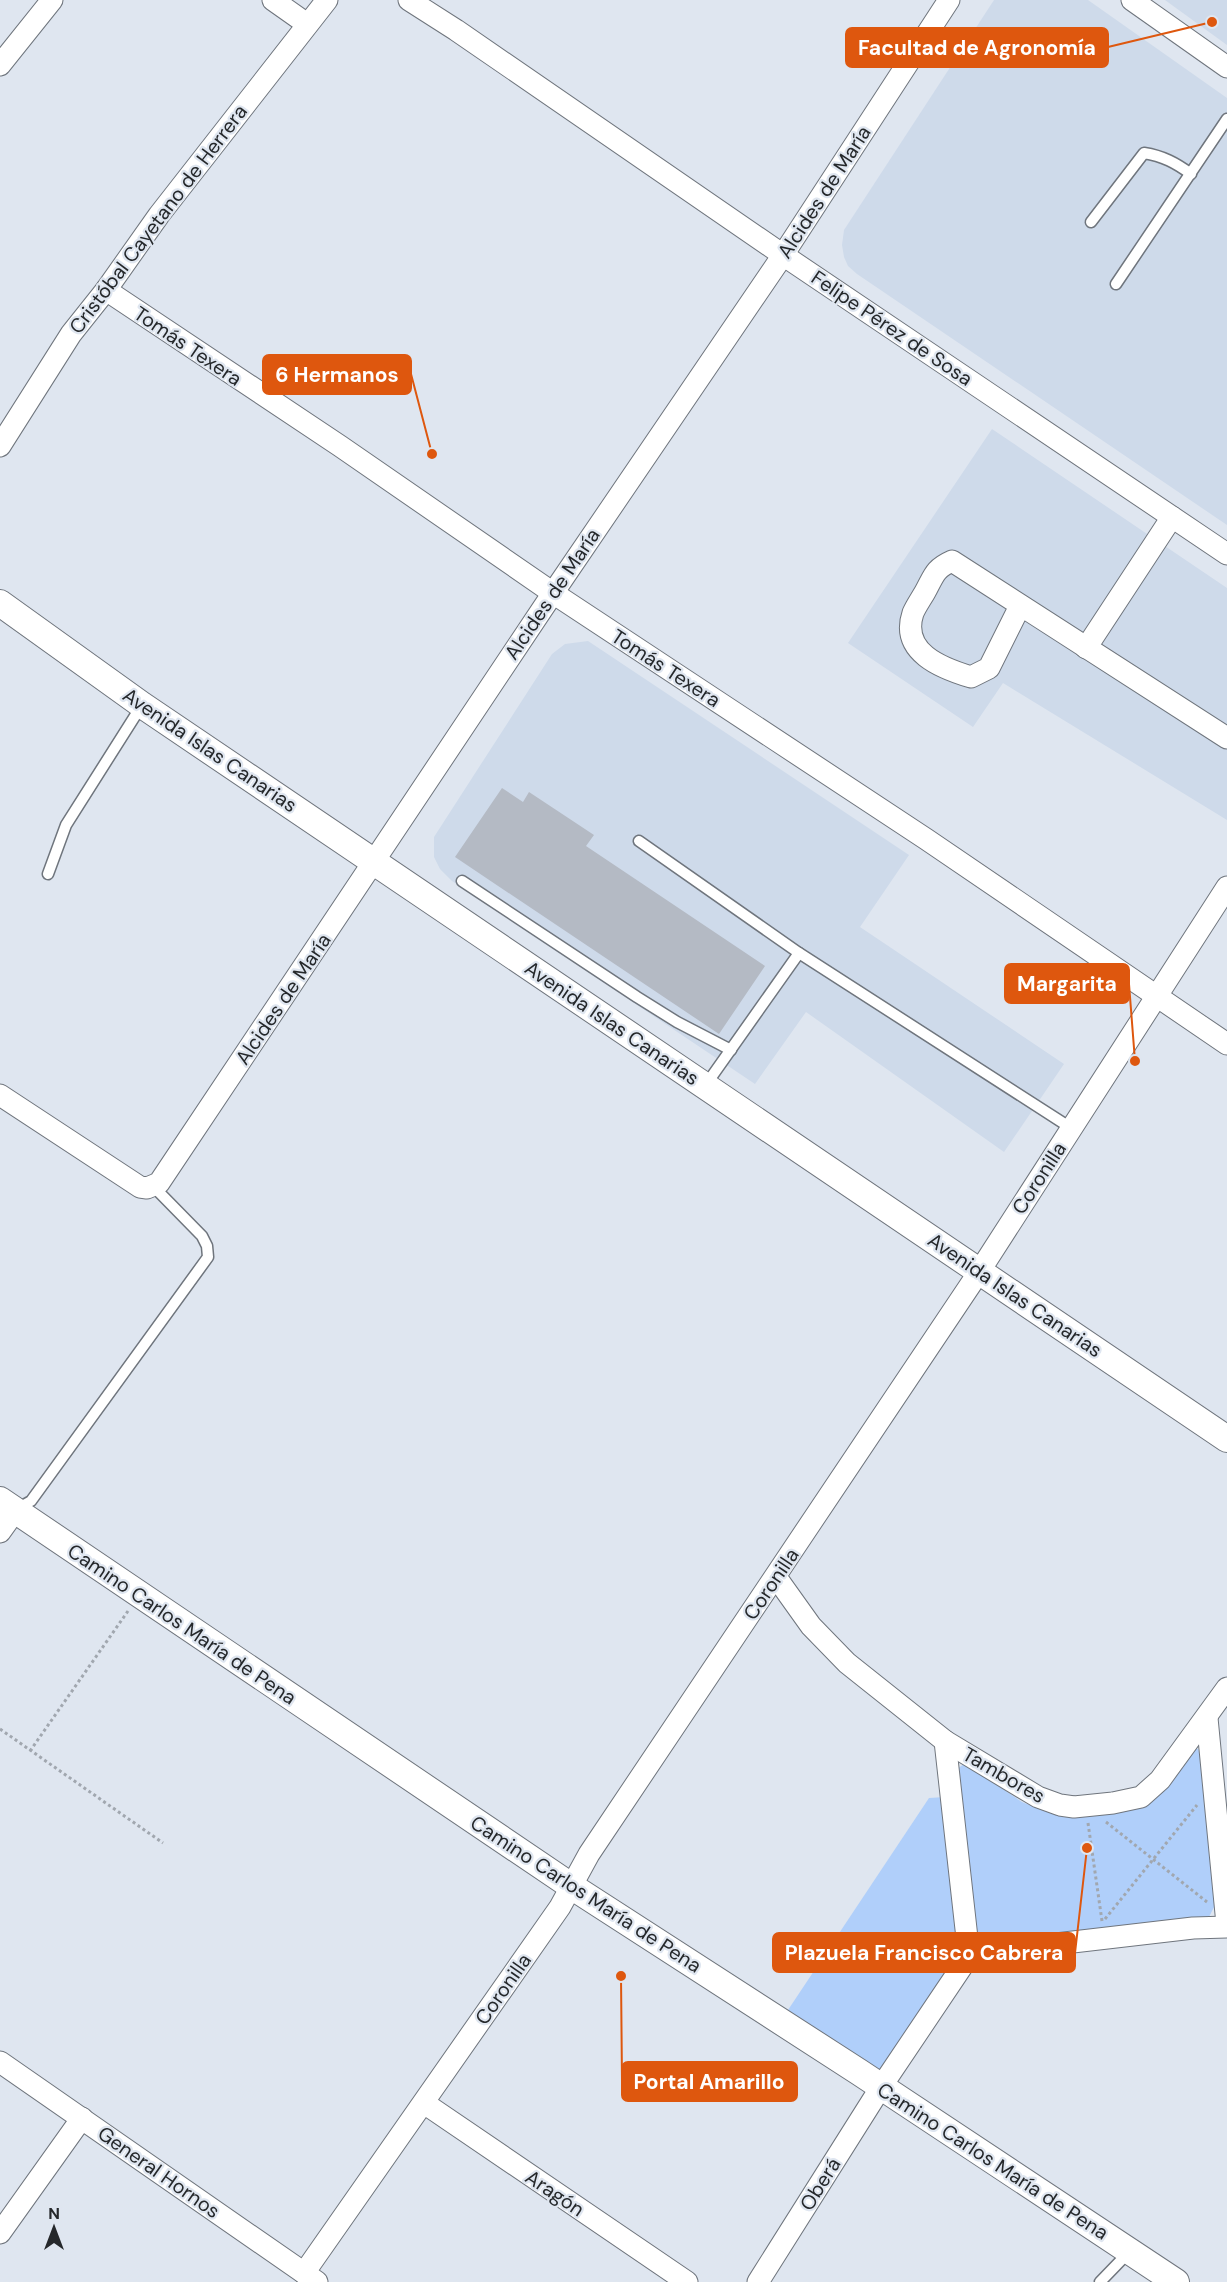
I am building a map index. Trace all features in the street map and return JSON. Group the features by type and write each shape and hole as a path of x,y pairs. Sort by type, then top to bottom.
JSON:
{"street":[{"path":"0,65 52,0"},
{"path":"273,0 307,24"},
{"name":"Cristóbal Cayetano de Herrera","path":"0,446 71,334 106,290 159,215 327,0"},
{"name":"Felipe Pérez de Sosa","path":"409,0 1227,554"},
{"name":"Alcides de María","path":"153,1186 159,1183 553,593 783,255 949,0"},
{"path":"1132,0 1227,67"},
{"name":"Tomás Texera","path":"106,290 350,453 553,593 926,839 1227,1044"},
{"path":"1086,648 1172,517"},
{"path":"1020,606 989,668 971,677 941,668 922,654 911,634 913,613 939,567 952,561 1227,738"},
{"name":"Avenida Islas Canarias","path":"0,603 142,705 1227,1438"},
{"name":"Coronilla","path":"311,2277 424,2103 560,1906 589,1854 979,1272 1227,887"},
{"path":"0,1095 140,1187 153,1186"},
{"path":"0,1532 7,1505"},
{"name":"Camino Carlos María de Pena","path":"7,1505 572,1886 1176,2282"},
{"path":"776,1577 794,1605 830,1647 945,1741"},
{"name":"Tambores","path":"945,1741 1038,1797 1060,1805 1086,1806 1113,1803 1141,1797 1160,1780 1227,1688"},
{"path":"969,1956 1193,1928 1227,1926 1207,1718"},
{"name":"Tambores","path":"945,1741 969,1956"},
{"name":"Oberá","path":"758,2282 881,2087 969,1956"},
{"name":"General Hornos","path":"0,2062 311,2277"},
{"name":"Aragón","path":"424,2103 687,2282"},
{"path":"0,2233 82,2118"}],"lane":[{"path":"1116,284 1227,119"},
{"path":"1091,222 1144,153 1176,163 1191,174"},
{"path":"48,874 66,825 142,705"},
{"path":"639,841 798,953 1071,1128"},
{"path":"462,880 637,997 677,1022 731,1050"},
{"path":"705,1086 798,953"},
{"path":"7,1505 31,1502 208,1257 207,1246 202,1236 153,1186"},
{"path":"1100,2282 1130,2252"}],"path":[{"path":"30,1750 139,1595"},
{"path":"0,1729 163,1844"},
{"path":"1086,1806 1102,1922 1214,1785"},
{"path":"1086,1806 1226,1917"}],"shaded area":[{"path":"994,0 1088,0 1227,98 1227,525 857,274 848,266 844,257 842,245 844,230"},
{"path":"1165,0 1227,0 1227,45"},
{"path":"992,429 1227,588 1227,820 1003,683 973,727 848,643"},
{"path":"588,641 909,855 860,927 1064,1064 1004,1152 806,1012 755,1084 452,881 440,869 434,857 434,837 552,654 565,644"},
{"path":"1193,1748 1198,1749 1200,1753 1209,1816 1216,1903 1209,1917 979,1944 975,1941 957,1769 964,1764 969,1766 1022,1802 1044,1811 1064,1815 1120,1809"},
{"path":"945,1797 960,1938 958,1955 887,2063 875,2074 786,2013 929,1798"}],"building":[{"path":"502,788 523,802 529,792 594,835 586,846 765,966 719,1034 455,857"}],"place":[{"name":"Facultad de Agronomía","path":"1212,22"},
{"name":"6 Hermanos","path":"432,454"},
{"name":"Margarita","path":"1135,1061"},
{"name":"Plazuela Francisco Cabrera","path":"1087,1848"},
{"name":"Portal Amarillo","path":"621,1976"}]}
